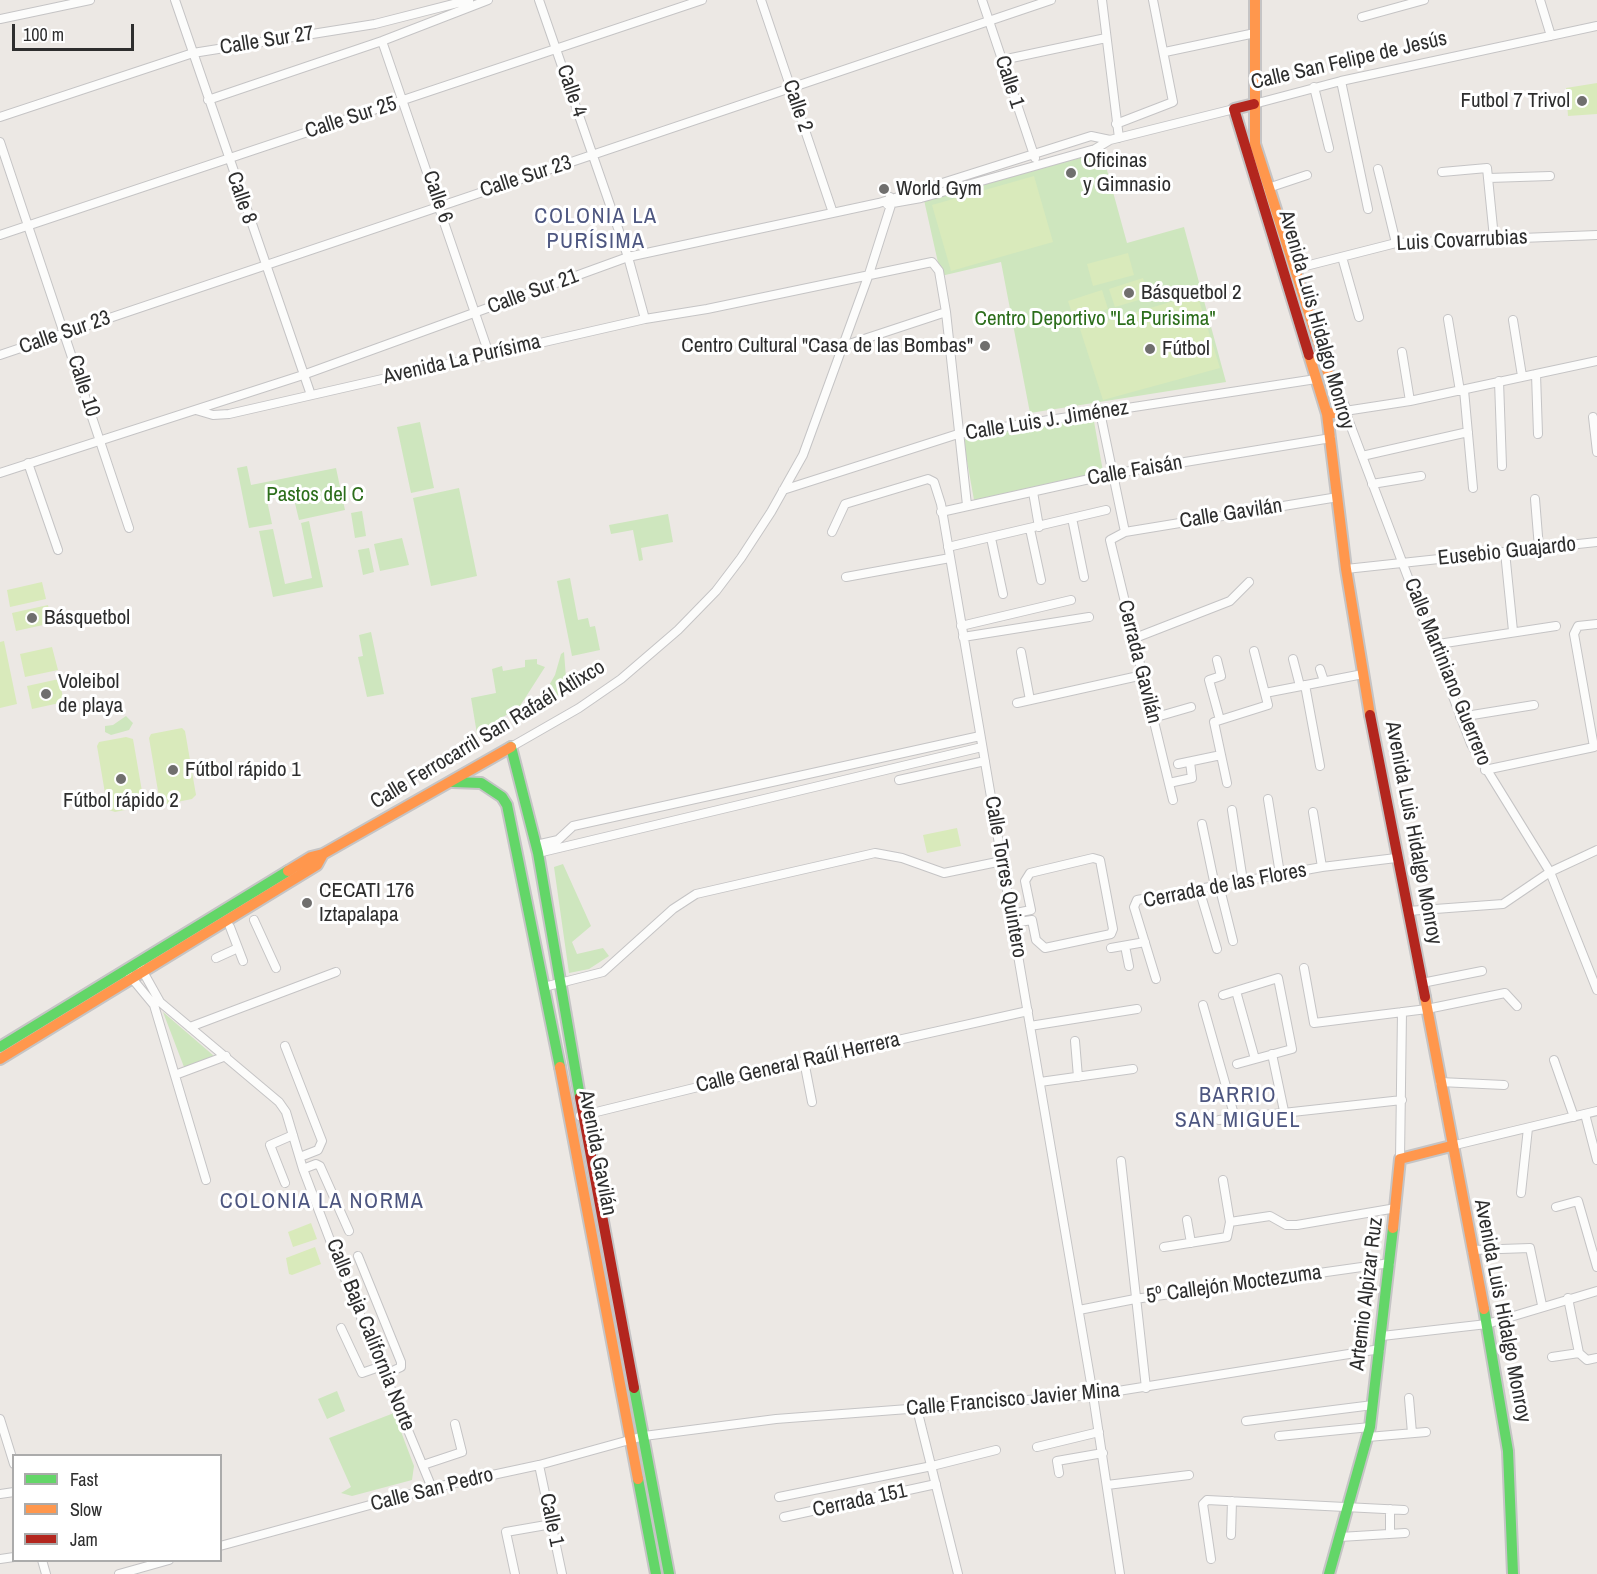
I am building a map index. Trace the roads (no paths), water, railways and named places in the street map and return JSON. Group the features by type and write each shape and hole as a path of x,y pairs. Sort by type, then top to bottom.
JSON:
{"street":[{"path":"0,19 90,0"},
{"name":"Calle 8","path":"175,0 227,159 311,395"},
{"name":"Calle Sur 27","path":"0,117 193,53 375,24 469,0"},
{"name":"Calle Sur 27","path":"208,100 382,41 488,0"},
{"name":"Calle 4","path":"539,0 628,257 645,319"},
{"name":"Calle Sur 25","path":"0,235 702,0"},
{"name":"Calle 2","path":"761,0 833,213"},
{"name":"Calle 1","path":"982,0 1036,164"},
{"name":"Calle Sur 23","path":"0,355 791,90 1052,0"},
{"path":"1102,0 1119,138"},
{"path":"1116,124 1173,102 1153,0"},
{"name":"Avenida Luis Hidalgo Monroy","path":"1255,0 1255,144 1329,376 1345,411"},
{"path":"1362,17 1424,0"},
{"path":"1540,0 1551,36"},
{"name":"Calle San Felipe de Jesús","path":"890,201 1095,149 1110,140 1314,87 1597,26"},
{"path":"1165,52 1256,33"},
{"path":"1002,60 1106,38"},
{"name":"Calle 6","path":"382,41 489,354"},
{"path":"1341,81 1368,209"},
{"path":"1314,87 1329,148"},
{"name":"Avenida Luis Hidalgo Monroy","path":"1234,109 1327,414 1346,569 1363,674 1396,858 1427,1009 1450,1146 1487,1324 1508,1451 1513,1574"},
{"name":"Calle San Felipe de Jesús","path":"890,201 1033,153 1092,136 1110,140"},
{"name":"Calle 10","path":"0,142 66,333 129,528"},
{"path":"1442,172 1487,168 1494,238"},
{"path":"1378,169 1396,243"},
{"path":"1268,188 1307,175"},
{"path":"1489,178 1550,176"},
{"name":"Calle Sur 21","path":"195,409 303,375 628,257 890,201"},
{"name":"Calle Ferrocarril San Rafaél Atlixco","path":"0,1047 126,974 310,857 323,854 579,708 621,679 678,630 716,591 741,558 803,455 868,274 890,201"},
{"name":"Luis Covarrubias","path":"1294,269 1396,243 1597,235"},
{"path":"1341,257 1359,317"},
{"name":"Avenida La Purísima","path":"0,472 195,409 213,415 229,414 645,319 707,309 932,261 939,271 946,312"},
{"path":"843,346 946,312 958,435 968,505"},
{"path":"1448,319 1462,390 1473,488"},
{"path":"1513,320 1522,376"},
{"path":"1402,352 1410,401"},
{"path":"1327,414 1410,401 1597,361"},
{"path":"1536,374 1538,434"},
{"name":"Calle Luis J. Jiménez","path":"783,490 958,435 1232,390 1316,379"},
{"path":"1499,381 1502,466"},
{"name":"Calle Martiniano Guerrero","path":"1345,411 1460,717 1485,770 1550,872 1597,990"},
{"path":"1100,412 1125,532"},
{"path":"1593,417 1597,452"},
{"path":"1362,456 1468,432"},
{"name":"Calle Faisán","path":"941,512 1113,474 1331,438"},
{"path":"28,463 58,550"},
{"path":"1372,484 1421,476"},
{"name":"Calle Torres Quintero","path":"832,532 845,504 928,480 934,482 937,487 1079,1310 1120,1574"},
{"path":"1033,492 1039,527"},
{"name":"Calle Gavilán","path":"1125,532 1338,497"},
{"path":"1535,499 1539,548"},
{"path":"948,547 1106,510"},
{"path":"1072,518 1084,577"},
{"path":"1030,529 1041,580"},
{"name":"Cerrada Gavilán","path":"1125,532 1113,538 1109,544 1135,638 1173,800"},
{"path":"991,538 1003,594"},
{"name":"Eusebio Guajardo","path":"1346,569 1597,542"},
{"path":"1505,552 1513,631"},
{"path":"846,577 950,558"},
{"path":"1135,638 1230,601 1249,582"},
{"path":"962,626 1071,600"},
{"path":"963,637 1089,617"},
{"path":"1485,770 1594,747 1594,728 1574,634 1578,626 1597,624"},
{"path":"1432,645 1556,626"},
{"path":"1227,783 1214,722 1268,705 1254,651"},
{"path":"1021,652 1030,700"},
{"path":"1293,659 1303,685 1320,766"},
{"path":"1217,660 1221,676 1209,680 1220,720"},
{"path":"1320,669 1324,681"},
{"path":"1265,693 1363,674"},
{"path":"1017,703 1143,675"},
{"path":"1460,717 1534,705"},
{"path":"1153,718 1191,707"},
{"path":"537,849 558,840 573,826 980,736"},
{"name":"Avenida Gavilán","path":"511,747 537,849 559,984 669,1574"},
{"path":"537,849 982,747"},
{"path":"1178,764 1221,755"},
{"path":"899,780 985,761"},
{"path":"1169,783 1192,778 1190,762"},
{"name":"Avenida Gavilán","path":"449,783 481,783 502,797 507,805 570,1118 656,1574"},
{"path":"1268,799 1280,873"},
{"path":"1232,810 1243,880"},
{"name":"Cerrada de las Flores","path":"1313,812 1322,867"},
{"path":"1202,824 1233,941"},
{"path":"1408,911 1503,904 1550,872 1597,850"},
{"path":"544,987 603,972 673,909 696,894 875,853 902,858 944,873 1002,861"},
{"path":"1011,914 1031,910 1025,881 1026,876 1030,873 1093,858 1100,860 1113,929 1111,934 1046,948 1036,940 1032,920 1012,923"},
{"name":"Cerrada de las Flores","path":"1156,979 1134,907 1137,900 1280,873 1396,858"},
{"path":"1200,889 1217,949"},
{"path":"254,920 276,968"},
{"path":"230,927 243,961"},
{"path":"1111,948 1145,942"},
{"path":"1125,946 1129,966"},
{"path":"216,958 238,948"},
{"name":"Calle Baja California Norte","path":"139,966 157,1003 190,1027 279,1101 341,1269 432,1488"},
{"path":"1304,968 1314,1023 1427,1009 1505,993 1517,1006"},
{"path":"1422,983 1482,971"},
{"path":"190,1027 336,972"},
{"path":"126,974 157,1003 175,1075 206,1180"},
{"name":"Calle Ferrocarril San Rafaél Atlixco","path":"0,1059 126,974"},
{"path":"1222,995 1278,978 1292,1049 1237,1064"},
{"path":"1236,991 1255,1059"},
{"path":"1203,1005 1235,1118"},
{"path":"1030,1026 1137,1009"},
{"name":"Calle General Raúl Herrera","path":"570,1118 804,1061 1028,1011"},
{"name":"Artemio Alpizar Ruz","path":"1329,1574 1369,1432 1383,1336 1400,1159 1402,1012"},
{"path":"1075,1041 1078,1077"},
{"path":"285,1046 322,1144 318,1150 300,1157"},
{"path":"1272,1054 1284,1111"},
{"path":"175,1075 226,1056"},
{"path":"1554,1060 1574,1117"},
{"path":"804,1061 812,1102"},
{"path":"1040,1082 1133,1069"},
{"path":"1440,1082 1503,1085"},
{"path":"1219,1120 1284,1111 1402,1100"},
{"path":"1400,1159 1597,1111"},
{"path":"1585,1114 1597,1160"},
{"path":"1521,1193 1528,1128"},
{"path":"285,1184 270,1145 293,1135"},
{"path":"1121,1161 1146,1388"},
{"path":"303,1169 316,1164 320,1166 349,1231"},
{"path":"1164,1247 1227,1237 1230,1222 1223,1180"},
{"path":"1556,1207 1578,1201 1597,1267"},
{"path":"1230,1222 1270,1216 1286,1225 1297,1225 1396,1208"},
{"path":"1187,1220 1191,1243"},
{"path":"1472,1250 1530,1248 1542,1305"},
{"path":"341,1328 362,1373 401,1366 358,1256"},
{"name":"5º Callejón Moctezuma","path":"1079,1310 1135,1299 1390,1263"},
{"path":"1383,1336 1487,1324 1542,1305 1597,1291"},
{"path":"1568,1298 1579,1353 1587,1360 1597,1358"},
{"name":"Calle Francisco Javier Mina","path":"644,1436 776,1419 1093,1395 1380,1349"},
{"path":"1552,1357 1579,1353"},
{"path":"1409,1398 1412,1433"},
{"path":"1246,1421 1373,1405"},
{"path":"917,1409 958,1574"},
{"path":"0,1419 3,1437 12,1459"},
{"path":"423,1465 462,1452 455,1424"},
{"path":"1037,1447 1099,1432"},
{"path":"1279,1436 1426,1432"},
{"name":"Calle San Pedro","path":"222,1545 432,1488 539,1466 644,1436"},
{"path":"779,1497 932,1467 996,1450"},
{"path":"1059,1473 1057,1461 1103,1453"},
{"name":"Calle 1","path":"539,1466 562,1574"},
{"path":"1107,1485 1189,1475"},
{"name":"Cerrada 151","path":"784,1517 936,1485"},
{"path":"1211,1559 1203,1504 1207,1500 1404,1510"},
{"path":"1231,1535 1232,1501"},
{"path":"1390,1509 1390,1534"},
{"path":"515,1574 506,1532 552,1524"},
{"path":"1340,1537 1405,1533"},
{"path":"119,1574 162,1562"}],"place":[{"name":"Futbol 7 Trivol","path":"1582,101"},
{"name":"Oficinas y Gimnasio","path":"1071,173"},
{"name":"World Gym","path":"884,189"},
{"name":"Básquetbol 2","path":"1129,293"},
{"name":"Centro Cultural \"Casa de las Bombas\"","path":"985,346"},
{"name":"Fútbol","path":"1150,349"},
{"name":"Básquetbol","path":"32,618"},
{"name":"Voleibol de playa","path":"46,694"},
{"name":"Fútbol rápido 1","path":"173,770"},
{"name":"Fútbol rápido 2","path":"121,779"},
{"name":"CECATI 176 Iztapalapa","path":"307,903"}],"district":[{"name":"COLONIA LA PURÍSIMA","path":"596,230"},
{"name":"BARRIO SAN MIGUEL","path":"1238,1108"},
{"name":"COLONIA LA NORMA","path":"322,1202"}],"park label":[{"name":"Centro Deportivo \"La Purisima\"","path":"1095,319"},
{"name":"Pastos del C","path":"315,495"}]}
